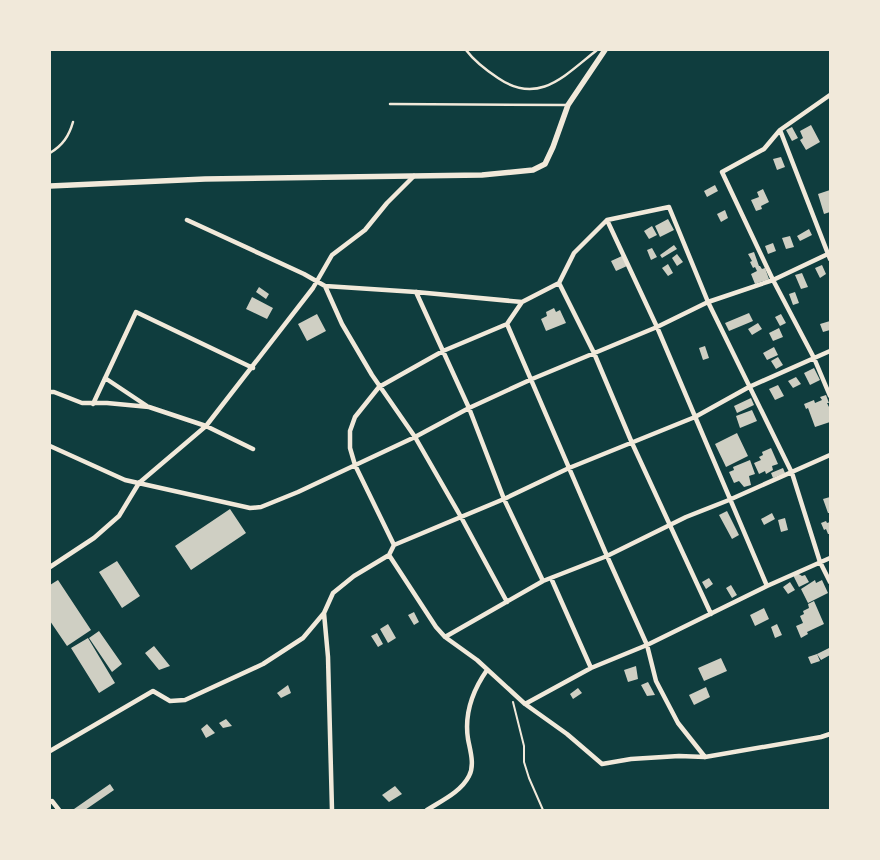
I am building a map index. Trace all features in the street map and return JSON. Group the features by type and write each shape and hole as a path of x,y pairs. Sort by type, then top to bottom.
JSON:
{"street":[{"path":"50,186 205,179 482,175 533,170 546,164 568,105 604,50"},
{"path":"830,95 780,130 764,149 722,172 773,280 814,358 830,396"},
{"path":"50,446 125,480 250,508 261,507 298,492 532,379 657,327 708,302 773,280 829,256 780,130"},
{"path":"50,567 94,538 119,516 139,483 206,426 253,368 317,281 332,255 365,230 387,203 415,175"},
{"path":"394,545 355,465 350,448 350,432 355,417 379,387 443,351 507,324 522,302 559,283 574,253 607,220 669,207 708,302 792,473 820,562 830,582"},
{"path":"187,220 324,286 342,324 379,387 415,437 507,602"},
{"path":"607,220 657,327 766,586"},
{"path":"559,283 594,353 632,443 711,614"},
{"path":"324,286 522,302"},
{"path":"416,292 469,408 504,500 542,581"},
{"path":"93,404 136,312 253,368"},
{"path":"507,324 647,645 656,681 678,723 705,756"},
{"path":"50,751 153,691 170,700 185,700 263,664 303,638 324,613 333,592 354,576 389,555 394,545 504,500 569,468 695,416 749,388 830,351"},
{"path":"105,378 148,407"},
{"path":"50,392 82,403 107,403 148,407 206,426 253,449"},
{"path":"445,636 542,581 607,556 686,517 792,473 830,455"},
{"path":"389,555 436,627 445,636 477,660 525,704 567,734 602,764 631,759 705,756 830,734"},
{"path":"525,704 592,668 647,645 766,586 830,558"},
{"path":"551,578 592,668"},
{"path":"324,613 328,657 332,810"},
{"path":"427,810 455,792 470,776 472,756 468,737 469,704 476,686 487,670"},
{"path":"50,795 51,802 59,810"}],"lane":[{"path":"466,50 478,64 492,74 514,88 524,90 536,90 556,82 597,50"},
{"path":"390,104 568,105"},
{"path":"50,153 62,145 70,134 73,122"}],"path":[{"path":"510,690 524,746 524,762 528,778 543,810"}],"building":[{"path":"811,125 820,142 806,150 800,140 803,138 800,131"},
{"path":"792,127 798,138 792,141 786,130"},
{"path":"781,157 785,167 777,170 773,159"},
{"path":"715,185 718,191 707,197 704,191"},
{"path":"763,189 769,202 761,206 762,209 756,211 751,200 759,197 757,192"},
{"path":"830,190 830,212 824,214 818,194"},
{"path":"725,210 728,218 721,222 717,214"},
{"path":"668,219 674,230 660,237 655,226"},
{"path":"652,226 657,235 649,239 644,231"},
{"path":"809,229 812,235 800,241 797,236"},
{"path":"790,236 794,247 786,249 782,238"},
{"path":"773,243 776,251 768,254 765,246"},
{"path":"674,245 677,249 662,258 660,255"},
{"path":"652,248 657,257 651,260 647,250"},
{"path":"754,252 759,266 762,269 765,268 769,279 755,284 751,274 757,271 755,267 753,268 748,254"},
{"path":"677,254 683,262 677,266 672,258"},
{"path":"622,256 627,266 616,271 611,261"},
{"path":"668,264 673,273 668,276 662,268"},
{"path":"822,265 826,274 820,278 815,268"},
{"path":"802,273 808,287 801,289 795,275"},
{"path":"259,287 269,294 266,299 256,292"},
{"path":"795,292 799,303 793,305 789,294"},
{"path":"252,297 273,308 267,319 246,309"},
{"path":"554,308 556,312 560,310 566,323 546,331 541,319 547,316 546,312"},
{"path":"749,313 753,321 729,331 725,323"},
{"path":"317,314 326,331 307,341 298,324"},
{"path":"781,314 786,323 780,326 775,317"},
{"path":"830,321 830,330 823,332 820,324"},
{"path":"758,323 762,329 752,335 748,329"},
{"path":"779,328 783,337 773,341 769,333"},
{"path":"705,346 709,358 703,360 699,348"},
{"path":"774,347 778,355 767,360 763,353"},
{"path":"778,357 783,365 776,369 771,361"},
{"path":"814,368 820,380 810,385 804,373"},
{"path":"796,377 801,384 793,388 788,381"},
{"path":"778,385 784,396 775,400 769,389"},
{"path":"826,395 830,409 830,422 815,427 808,408 806,409 804,404 814,400 815,403 822,400 820,397"},
{"path":"751,398 754,405 737,413 734,406"},
{"path":"752,410 757,421 740,428 736,416"},
{"path":"737,433 748,456 726,467 715,444"},
{"path":"771,448 778,464 772,466 773,470 766,474 765,471 759,474 754,463 761,460 759,457 763,455 762,452"},
{"path":"750,460 755,474 749,476 751,485 744,487 739,481 734,483 729,472 734,470 733,467"},
{"path":"783,468 785,473 773,478 771,473"},
{"path":"830,497 830,513 828,513 823,499"},
{"path":"230,509 246,533 191,570 175,546"},
{"path":"727,511 739,535 732,539 719,515"},
{"path":"772,513 775,519 764,525 761,519"},
{"path":"785,518 788,530 781,532 778,520"},
{"path":"826,521 827,523 830,522 830,534 828,534 826,529 824,530 821,523"},
{"path":"117,561 140,596 122,608 99,572"},
{"path":"797,573 802,576 805,575 809,582 799,587 793,575"},
{"path":"709,578 713,584 706,589 702,582"},
{"path":"58,580 91,630 67,646 50,621 50,585"},
{"path":"815,580 816,583 822,580 828,593 808,603 801,589"},
{"path":"790,582 795,590 788,594 783,587"},
{"path":"731,585 737,595 732,598 726,588"},
{"path":"814,601 824,624 807,632 808,634 801,638 796,626 803,623 800,616 804,614 803,611 809,608 808,604"},
{"path":"764,608 769,619 755,626 750,615"},
{"path":"414,612 419,622 414,625 408,615"},
{"path":"388,624 396,638 388,643 380,629"},
{"path":"777,624 782,635 775,638 771,627"},
{"path":"99,631 122,664 112,672 89,638"},
{"path":"377,633 383,644 378,647 371,636"},
{"path":"88,638 115,683 99,693 71,648"},
{"path":"154,646 170,666 159,670 145,653"},
{"path":"829,648 830,655 821,660 817,654"},
{"path":"817,654 820,661 811,664 808,657"},
{"path":"721,658 727,671 704,681 698,668"},
{"path":"636,666 638,679 628,682 624,670"},
{"path":"648,682 655,695 647,696 641,685"},
{"path":"288,685 291,693 281,698 277,693"},
{"path":"706,687 710,697 694,705 689,695"},
{"path":"578,688 582,693 573,699 570,694"},
{"path":"226,719 232,726 223,728 219,723"},
{"path":"207,724 215,733 206,738 201,729"},
{"path":"110,784 114,790 85,810 74,810 74,809"},
{"path":"395,786 402,794 389,802 382,795"}]}
